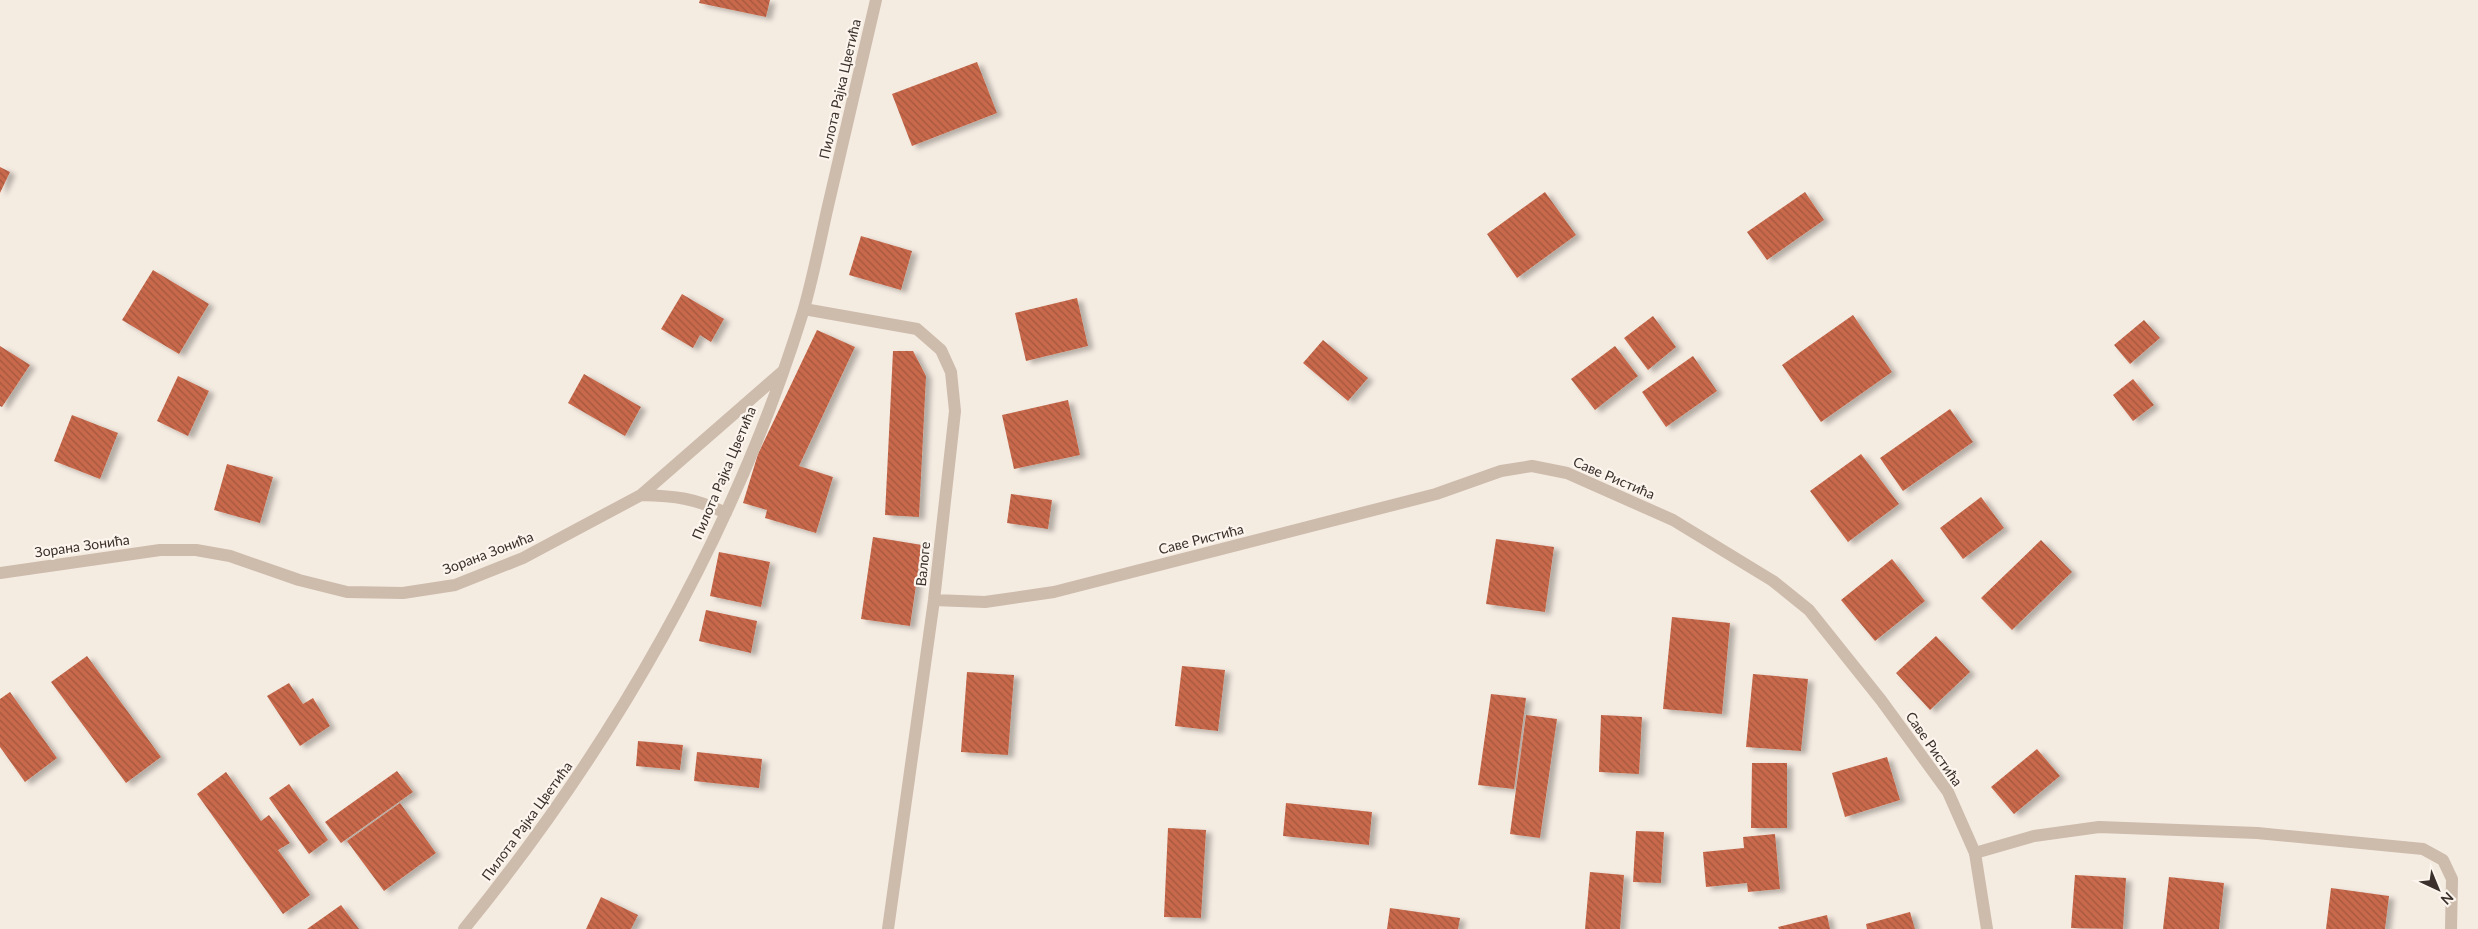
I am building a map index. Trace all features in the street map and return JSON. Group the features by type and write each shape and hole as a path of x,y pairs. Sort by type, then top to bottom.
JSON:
{"street":[{"name":"Пилота Рајка Цветића","path":"464,929 505,878 582,770 651,657 726,513 784,370 804,309 876,0"},
{"name":"Валоге","path":"804,309 917,329 941,350 951,372 955,411 934,600 888,929"},
{"name":"Зорана Зонића","path":"0,573 160,550 196,550 230,556 299,580 347,592 403,593 455,585 524,558 641,495 784,370"},
{"name":"Саве Ристића","path":"934,600 985,602 1054,592 1436,494 1501,471 1532,466 1567,473 1673,520 1773,581 1809,610 1881,700 1948,792 1974,853 1988,929"},
{"path":"641,495 671,496 698,500 726,513"},
{"path":"1974,853 2034,836 2099,827 2257,833 2423,849 2443,860 2452,879 2451,929"}],"building":[{"path":"700,0 770,0 766,17 699,3"},
{"path":"977,62 997,113 912,146 892,94"},
{"path":"0,167 10,172 0,193"},
{"path":"1545,192 1576,235 1517,278 1487,234"},
{"path":"1805,192 1824,220 1767,260 1747,232"},
{"path":"861,236 912,251 901,290 849,275"},
{"path":"153,270 209,304 179,354 122,320"},
{"path":"682,294 724,319 711,342 700,335 693,348 661,329"},
{"path":"1077,298 1088,346 1026,361 1015,313"},
{"path":"1853,315 1892,372 1821,422 1782,365"},
{"path":"1653,316 1676,347 1648,370 1624,338"},
{"path":"2144,320 2160,338 2130,364 2114,345"},
{"path":"817,330 855,347 799,466 833,477 816,533 765,518 767,510 743,503 758,454"},
{"path":"1323,340 1368,378 1348,401 1303,363"},
{"path":"0,346 30,365 2,407 0,406"},
{"path":"1615,346 1638,376 1595,410 1571,379"},
{"path":"893,351 913,351 926,376 919,517 885,515"},
{"path":"1693,356 1717,391 1666,427 1642,392"},
{"path":"584,374 641,407 625,436 568,403"},
{"path":"178,376 209,391 188,436 157,421"},
{"path":"2133,379 2154,405 2133,421 2113,395"},
{"path":"1068,400 1080,455 1014,469 1002,415"},
{"path":"1950,409 1973,442 1903,491 1880,458"},
{"path":"72,415 118,433 100,479 54,461"},
{"path":"1861,454 1899,504 1848,542 1810,491"},
{"path":"227,464 273,477 260,523 214,510"},
{"path":"1011,494 1052,500 1048,529 1007,523"},
{"path":"1981,497 2004,528 1963,559 1940,528"},
{"path":"873,537 922,545 910,626 861,619"},
{"path":"1496,539 1554,547 1545,612 1486,604"},
{"path":"2041,540 2072,572 2012,630 1981,598"},
{"path":"719,552 770,562 761,607 710,596"},
{"path":"1892,559 1925,601 1875,641 1841,600"},
{"path":"706,610 757,621 751,653 699,641"},
{"path":"1672,617 1730,623 1722,714 1663,709"},
{"path":"1936,636 1970,672 1930,710 1896,673"},
{"path":"87,656 161,757 126,783 51,682"},
{"path":"1182,666 1225,670 1218,731 1175,726"},
{"path":"967,672 1014,675 1008,755 961,752"},
{"path":"1753,674 1808,679 1801,751 1746,747"},
{"path":"289,683 303,704 313,698 330,726 300,746 267,696"},
{"path":"10,692 57,758 25,782 0,747 0,699"},
{"path":"1491,694 1526,698 1514,789 1478,785"},
{"path":"1526,715 1557,719 1540,838 1510,834"},
{"path":"1601,715 1642,717 1639,774 1599,772"},
{"path":"638,741 683,745 680,770 636,766"},
{"path":"2037,749 2060,776 2014,814 1991,787"},
{"path":"697,752 762,759 759,788 694,781"},
{"path":"1887,757 1900,800 1845,817 1832,773"},
{"path":"1752,763 1787,763 1787,828 1751,828"},
{"path":"397,771 413,792 341,843 325,822"},
{"path":"226,772 261,821 269,815 290,843 278,850 310,895 283,914 197,794"},
{"path":"289,784 328,840 309,854 269,798"},
{"path":"400,803 436,853 384,891 347,841"},
{"path":"1286,803 1372,812 1369,845 1283,836"},
{"path":"1168,828 1206,830 1201,918 1164,917"},
{"path":"1636,831 1664,832 1661,883 1633,882"},
{"path":"1775,834 1780,889 1748,892 1747,883 1706,887 1703,852 1744,848 1743,837"},
{"path":"1590,872 1624,875 1620,929 1585,929"},
{"path":"2075,875 2126,878 2123,929 2071,928"},
{"path":"2169,877 2224,883 2219,929 2163,929"},
{"path":"2331,888 2389,896 2385,929 2326,929"},
{"path":"601,897 638,915 631,929 586,929"},
{"path":"341,905 359,929 307,929"},
{"path":"1390,908 1460,918 1458,929 1387,929"},
{"path":"1910,912 1915,929 1867,929 1866,924"},
{"path":"1827,915 1830,929 1779,929 1778,927"}]}
